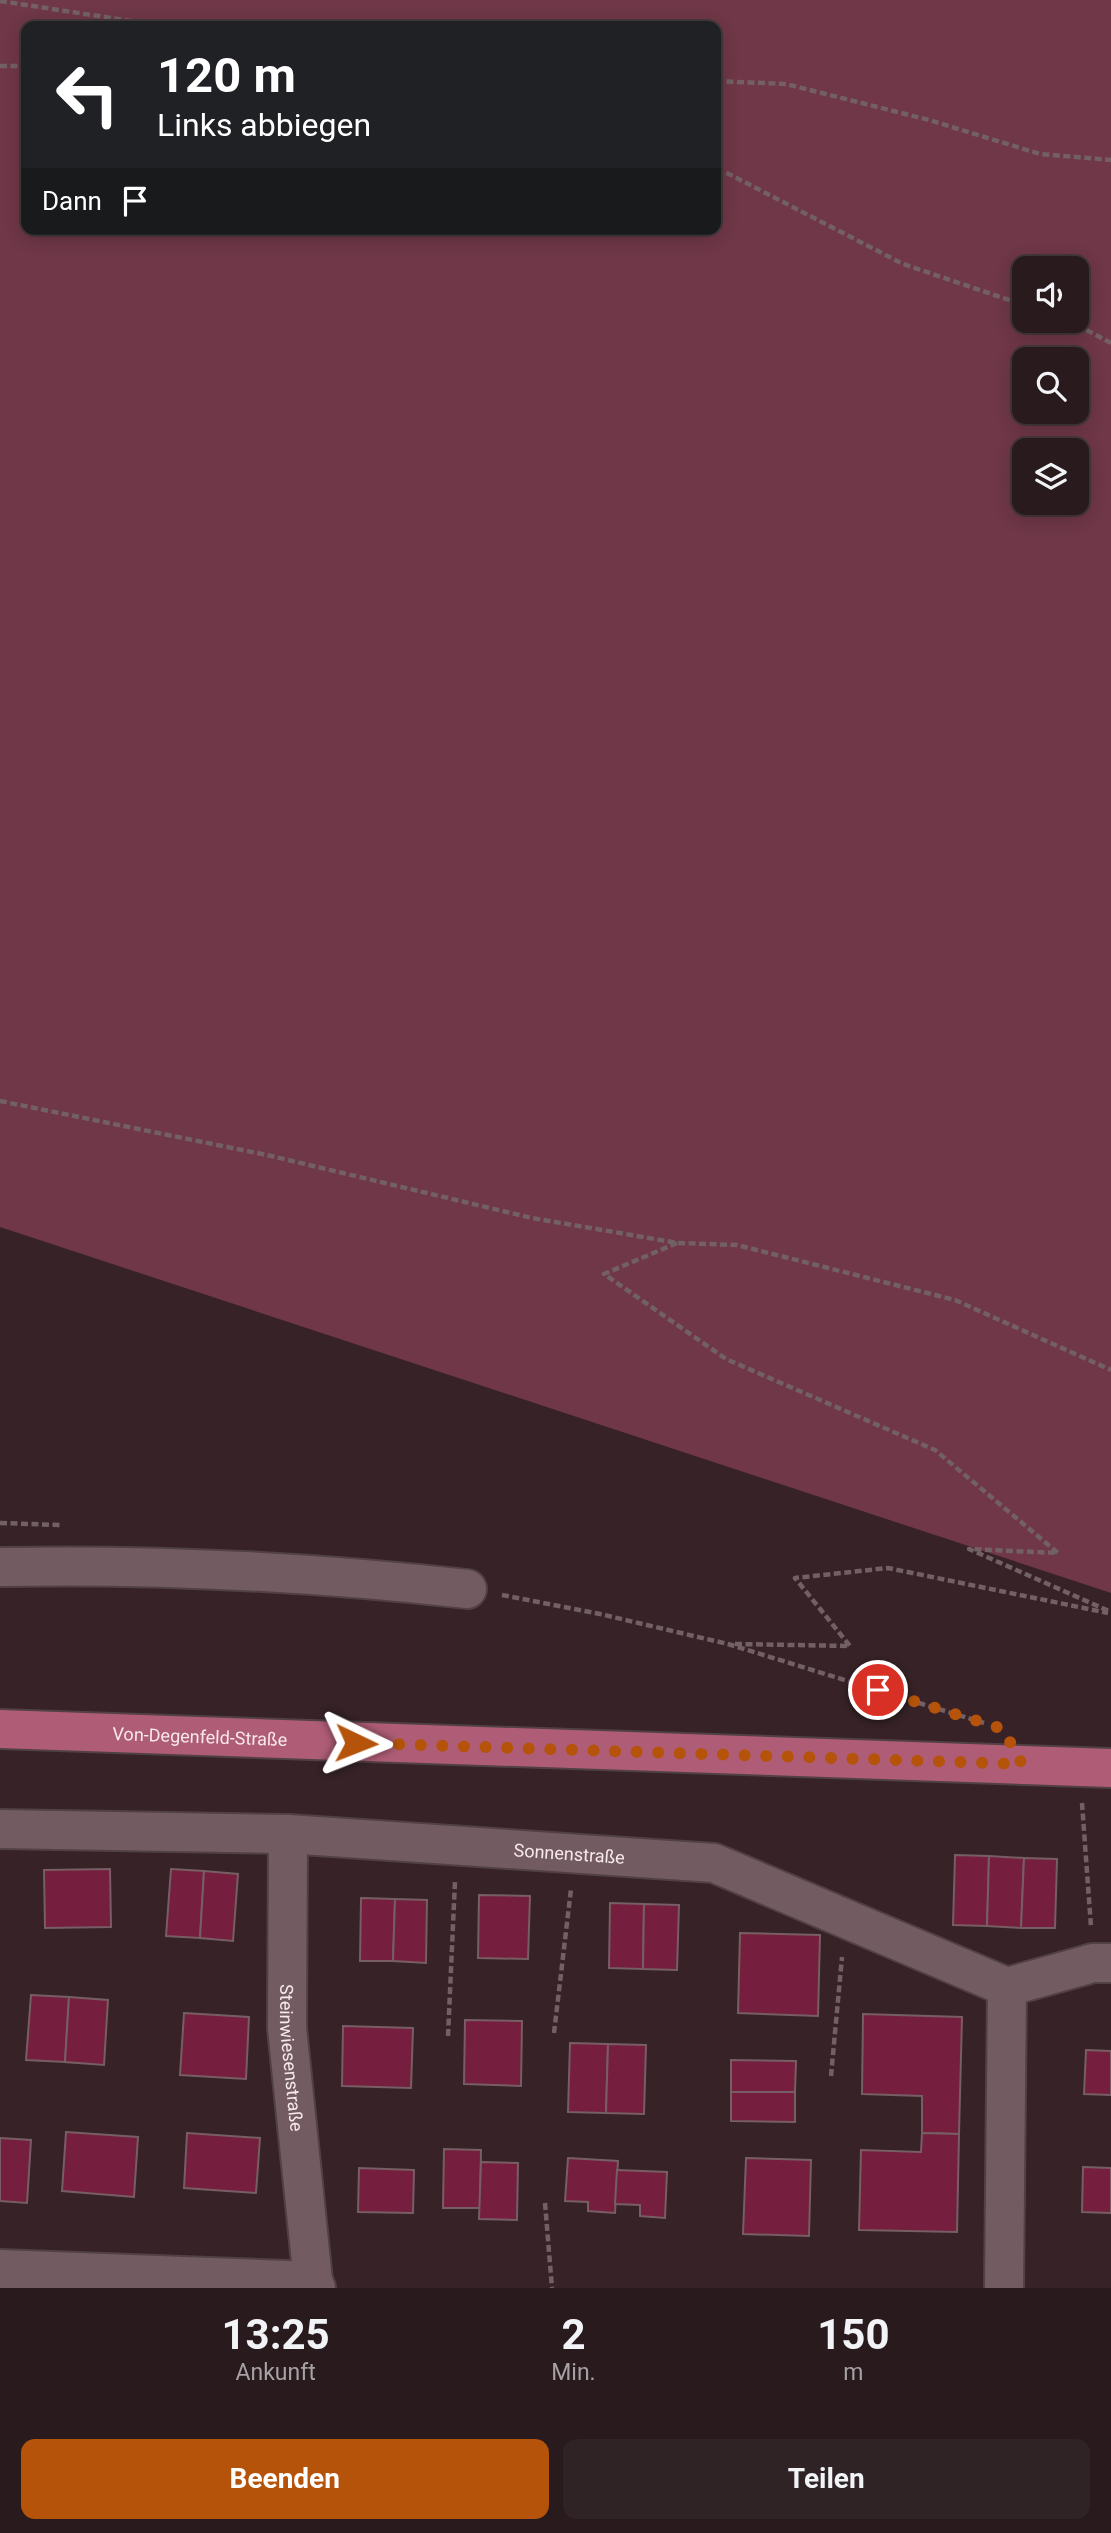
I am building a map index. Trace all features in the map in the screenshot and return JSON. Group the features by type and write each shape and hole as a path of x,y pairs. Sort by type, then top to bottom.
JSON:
{"main road":[{"name":"Von-Degenfeld-Straße","path":"0,1730 1095,1767"}],"street":[{"path":"0,1567 77,1565 324,1574 467,1589"},
{"name":"Sonnenstraße","path":"0,1829 288,1834 714,1863 1007,1987"},
{"name":"Steinwiesenstraße","path":"0,2269 314,2284 287,2028 288,1834"},
{"path":"1004,2288 1007,1987 1102,1963"}],"path":[{"path":"0,1 131,21"},
{"path":"0,66 21,66"},
{"path":"721,81 786,84 929,120 1040,154 1111,160"},
{"path":"721,172 725,172 902,264 1012,301"},
{"path":"1089,331 1111,343"},
{"path":"0,1101 267,1155 532,1218 678,1243 737,1245 955,1300 1111,1370"},
{"path":"678,1243 604,1274 726,1359 935,1450 1058,1553 969,1549 1111,1613"},
{"path":"727,1644 850,1646 795,1578 888,1568 1111,1613"},
{"path":"467,1589 600,1614 727,1644 1003,1729 1022,1764"},
{"path":"1095,1767 1102,1963"},
{"path":"448,2036 457,1846"},
{"path":"554,2033 575,1853"},
{"path":"831,2076 846,1918"},
{"path":"545,2203 552,2288"}],"shaded area":[{"path":"0,0 1111,0 1111,1593 0,1227"}],"building":[{"path":"955,1855 989,1856 987,1926 953,1925"},
{"path":"989,1856 1024,1858 1021,1928 987,1926"},
{"path":"1024,1858 1057,1859 1055,1928 1021,1928"},
{"path":"110,1869 111,1927 45,1928 44,1870"},
{"path":"171,1869 204,1871 200,1938 166,1936"},
{"path":"204,1871 238,1874 233,1941 200,1938"},
{"path":"479,1895 530,1896 528,1959 478,1958"},
{"path":"361,1898 395,1899 393,1961 360,1961"},
{"path":"395,1899 427,1900 426,1963 393,1961"},
{"path":"610,1903 644,1904 643,1969 609,1968"},
{"path":"644,1904 679,1905 677,1970 643,1969"},
{"path":"740,1933 820,1935 818,2016 738,2013"},
{"path":"31,1995 69,1997 65,2062 26,2060"},
{"path":"69,1997 108,2000 104,2065 65,2062"},
{"path":"184,2013 249,2017 246,2079 180,2075"},
{"path":"863,2014 962,2017 959,2134 922,2133 922,2096 862,2094"},
{"path":"465,2020 522,2021 521,2086 464,2084"},
{"path":"343,2026 413,2028 411,2088 342,2086"},
{"path":"570,2043 608,2044 606,2113 568,2112"},
{"path":"608,2044 646,2045 644,2114 606,2113"},
{"path":"1086,2050 1111,2051 1111,2095 1084,2094"},
{"path":"731,2060 796,2061 795,2092 731,2092"},
{"path":"731,2092 795,2092 795,2122 731,2121"},
{"path":"66,2132 138,2137 134,2197 62,2191"},
{"path":"187,2133 260,2138 256,2193 184,2188"},
{"path":"922,2133 959,2134 957,2232 859,2230 861,2150 921,2152"},
{"path":"0,2138 31,2140 27,2203 0,2201"},
{"path":"444,2149 481,2150 480,2208 443,2208"},
{"path":"568,2158 618,2161 615,2213 588,2211 588,2202 565,2201"},
{"path":"746,2158 811,2160 809,2236 743,2234"},
{"path":"481,2162 518,2163 517,2220 479,2219"},
{"path":"1083,2167 1111,2168 1111,2213 1082,2212"},
{"path":"359,2168 414,2170 413,2213 358,2212"},
{"path":"617,2170 667,2172 665,2218 640,2216 640,2205 615,2204"}],"route":[{"path":"356,1743 1022,1764 1003,1729 878,1690"}]}
